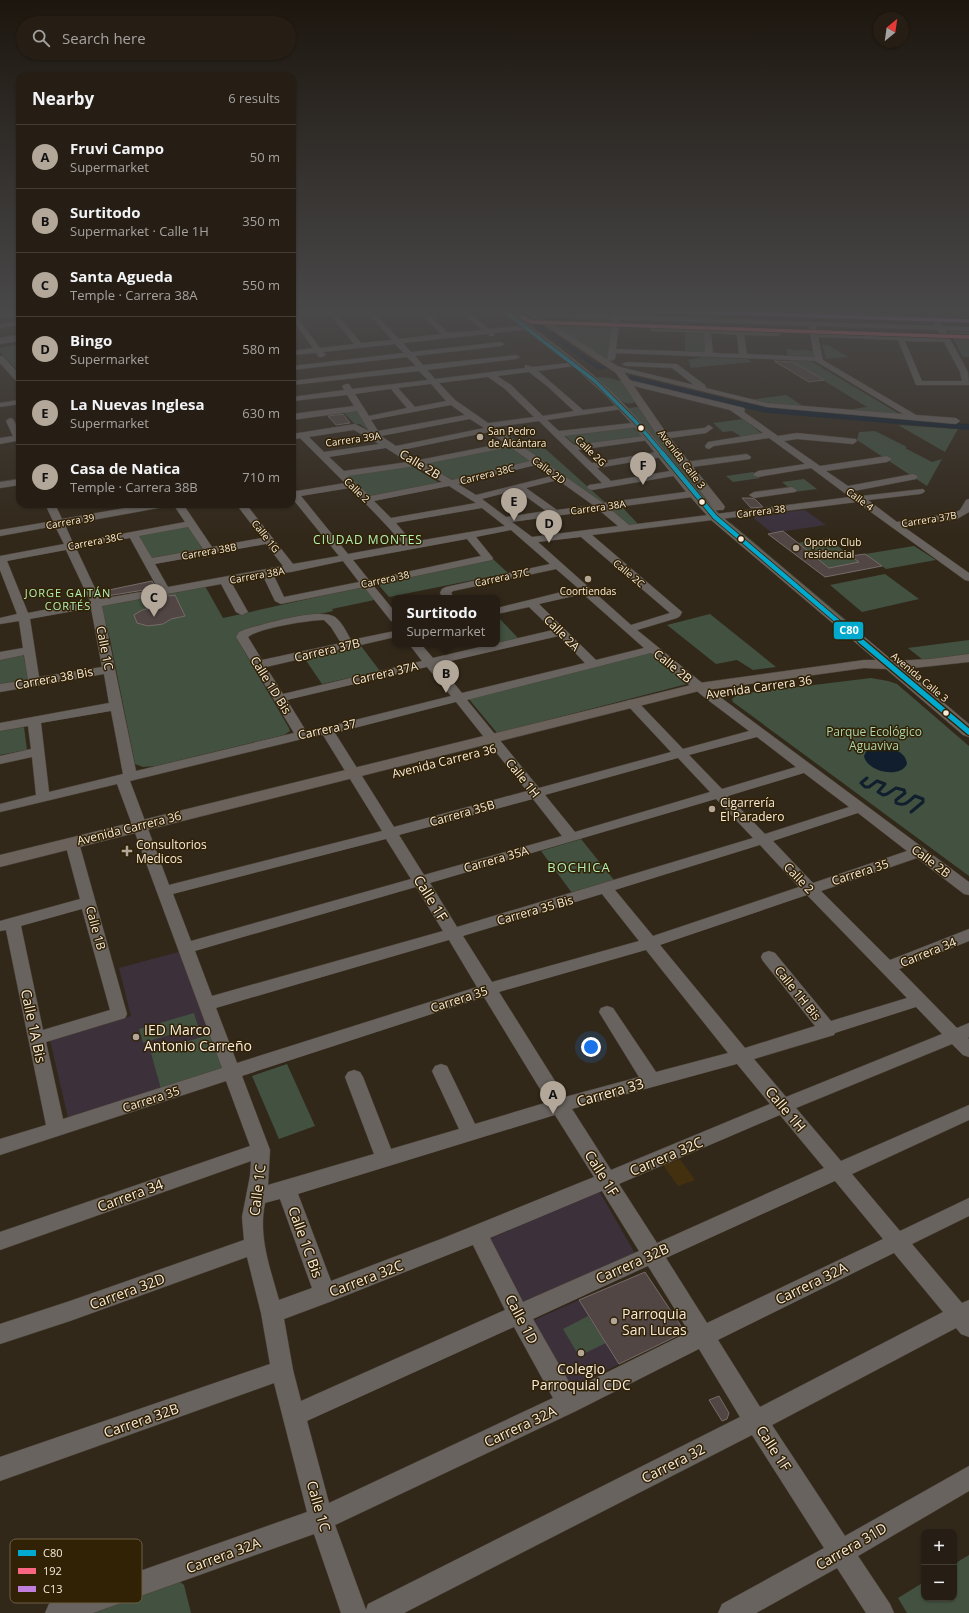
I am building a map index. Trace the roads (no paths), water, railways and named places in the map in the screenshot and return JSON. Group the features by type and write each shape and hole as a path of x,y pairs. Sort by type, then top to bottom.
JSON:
{"main road":[{"name":"Avenida Calle 3","path":"600,385 638,424 692,494 969,717"},
{"name":"Avenida Calle 3","path":"629,385 641,405 721,516 891,666 969,732"},
{"path":"622,407 641,405"},
{"name":"Avenida Carrera 36","path":"0,872 74,848 703,690 805,676 872,671 891,666 907,666 969,658"},
{"name":"Avenida Carrera 36","path":"0,861 74,848"}],"street":[{"name":"Calle 2B","path":"345,385 366,419 384,442"},
{"path":"296,399 413,385"},
{"name":"Calle 2D","path":"438,385 452,402 471,416 492,426"},
{"name":"Calle 2G","path":"505,385 609,484"},
{"path":"551,385 580,412"},
{"name":"Calle 4","path":"643,385 733,408 753,416 774,437 969,578"},
{"path":"678,385 780,407 956,421"},
{"path":"700,385 709,392"},
{"path":"859,385 916,418"},
{"path":"394,388 412,409"},
{"name":"Calle 2D","path":"463,399 512,444 559,477 607,506"},
{"path":"366,419 452,402"},
{"path":"0,405 16,403"},
{"name":"Carrera 39A","path":"321,455 384,442 462,436 492,426 622,407"},
{"path":"296,416 360,408"},
{"path":"384,442 471,416"},
{"path":"0,422 16,420"},
{"path":"10,421 16,434"},
{"path":"556,434 638,424"},
{"path":"492,426 523,442"},
{"name":"Calle 2B","path":"302,435 355,427 384,442 475,498 530,540 629,629 703,690 969,890"},
{"path":"663,436 706,430 709,428"},
{"path":"296,436 302,435"},
{"name":"Calle 2","path":"302,435 366,500 390,521 410,546"},
{"path":"462,436 483,450"},
{"path":"709,446 711,444 797,436 853,441"},
{"path":"572,448 649,437"},
{"path":"0,440 16,440"},
{"path":"341,474 418,463 512,444"},
{"path":"590,466 662,454"},
{"path":"685,465 747,457"},
{"path":"758,474 887,459"},
{"name":"Carrera 38C","path":"366,500 451,483 537,462"},
{"path":"511,468 534,483"},
{"path":"609,484 676,473"},
{"path":"475,498 559,477"},
{"path":"847,489 913,477"},
{"path":"0,485 16,483"},
{"name":"Calle 2D","path":"609,484 592,487 627,528"},
{"path":"296,494 351,485"},
{"path":"519,487 555,513"},
{"path":"754,495 792,490"},
{"name":"Carrera 38","path":"530,540 920,491"},
{"path":"775,492 792,507"},
{"name":"Carrera 38A","path":"504,520 692,494"},
{"path":"296,498 392,615"},
{"name":"Carrera 37B","path":"896,524 961,514 969,502"},
{"path":"390,521 484,505"},
{"name":"Calle 1C","path":"52,508 96,603 116,706 126,777 142,831 261,1150 260,1176 252,1217 254,1245 272,1313 282,1370 321,1519 354,1613"},
{"name":"Carrera 39","path":"0,533 58,523 117,508"},
{"path":"181,508 209,551"},
{"name":"Calle 1G","path":"243,508 292,569"},
{"name":"Carrera 38C","path":"0,559 191,524"},
{"name":"Carrera 38A","path":"0,621 292,569 513,527"},
{"name":"Calle 2C","path":"582,533 676,612 673,616 629,629"},
{"path":"133,534 166,591"},
{"name":"Carrera 38","path":"267,573 281,601 488,558 469,535"},
{"name":"Carrera 38B","path":"149,562 269,540"},
{"path":"0,559 24,617 34,682"},
{"name":"Carrera 37C","path":"447,594 558,565"},
{"path":"224,580 242,612"},
{"path":"0,589 12,587"},
{"path":"500,610 586,590"},
{"name":"Calle 2A","path":"532,603 593,664"},
{"name":"Calle 1D Bis","path":"302,735 258,665 242,637 243,634 292,621 325,616 331,619 348,645"},
{"name":"Carrera 37A","path":"500,646 561,632"},
{"name":"Carrera 37B","path":"258,665 392,635"},
{"name":"Calle 1H","path":"417,647 572,838"},
{"name":"Carrera 37A","path":"280,698 498,647"},
{"name":"Carrera 37","path":"0,808 302,735 327,731 653,649"},
{"path":"0,656 30,650"},
{"name":"Carrera 38 Bis","path":"0,688 109,669"},
{"path":"0,727 116,706"},
{"name":"Calle 2","path":"635,707 919,1000 962,1033 969,1050"},
{"path":"34,721 42,798"},
{"name":"Calle 1F","path":"327,731 756,1421 881,1613"},
{"name":"Carrera 35B","path":"165,891 390,833 535,792 759,732"},
{"path":"0,760 37,752"},
{"name":"Carrera 35A","path":"186,948 572,838 806,768"},
{"name":"Carrera 35 Bis","path":"207,1004 606,889 860,808"},
{"name":"Calle 1B","path":"37,1038 119,1014 74,848"},
{"name":"Carrera 35","path":"0,1147 488,990 650,943 919,852"},
{"name":"Calle 1H","path":"606,889 741,1056 897,1242 966,1318"},
{"path":"6,924 89,902"},
{"name":"Calle 1A Bis","path":"6,924 37,1038 56,1130"},
{"name":"Carrera 34","path":"887,968 969,935"},
{"name":"Calle 1H Bis","path":"769,957 828,1030"},
{"name":"Carrera 33","path":"255,1197 560,1106 741,1056 828,1030 919,1000"},
{"path":"607,1012 651,1080"},
{"name":"Carrera 32C","path":"272,1313 325,1294 478,1234 962,1033"},
{"path":"441,1071 470,1133"},
{"path":"354,1077 385,1159"},
{"name":"Carrera 32B","path":"295,1415 969,1112"},
{"name":"Carrera 34","path":"0,1241 261,1150"},
{"name":"Calle 1C Bis","path":"286,1189 325,1294"},
{"name":"Carrera 32A","path":"142,1583 321,1519 568,1403 969,1207"},
{"name":"Calle 1D","path":"478,1234 519,1314 568,1403"},
{"name":"Carrera 32D","path":"0,1334 70,1311 254,1245"},
{"name":"Carrera 32","path":"377,1613 756,1421 966,1318"},
{"name":"Carrera 32B","path":"0,1469 282,1370"},
{"name":"Carrera 31D","path":"731,1613 842,1552 969,1478"},
{"name":"Carrera 32A","path":"58,1613 86,1603"}],"water":[{"path":"649,385 671,385 772,408 969,424 969,430 768,413"},
{"path":"875,747 884,747 902,754 907,764 903,769 884,772 877,770 866,762 864,756 867,751"}],"waterway":[{"path":"867,778 861,783 865,787 869,787 877,781 885,784 878,792 883,795 896,788 904,790 905,793 896,800 896,803 904,804 915,796 923,799 923,802 911,812"}],"place":[{"name":"San Pedro de Alcántara","path":"480,437"},
{"name":"Casa de Natica","path":"643,485"},
{"name":"La Nuevas Inglesa","path":"514,521"},
{"name":"Bingo","path":"549,543"},
{"name":"Oporto Club residencial","path":"796,548"},
{"name":"Coortiendas","path":"588,579"},
{"name":"Santa Agueda","path":"154,617"},
{"name":"Surtitodo","path":"446,693"},
{"name":"Cigarrería El Paradero","path":"712,809"},
{"name":"Consultorios Medicos","path":"127,851"},
{"name":"IED Marco Antonio Carreño","path":"136,1037"},
{"name":"Fruvi Campo","path":"553,1114"},
{"name":"Parroquia San Lucas","path":"614,1321"},
{"name":"Colegio Parroquial CDC","path":"581,1353"}],"district":[{"name":"CIUDAD MONTES","path":"368,539"},
{"name":"JORGE GAITÁN CORTÉS","path":"68,598"},
{"name":"BOCHICA","path":"579,867"}],"park label":[{"name":"Parque Ecológico Aguaviva","path":"874,738"}]}
